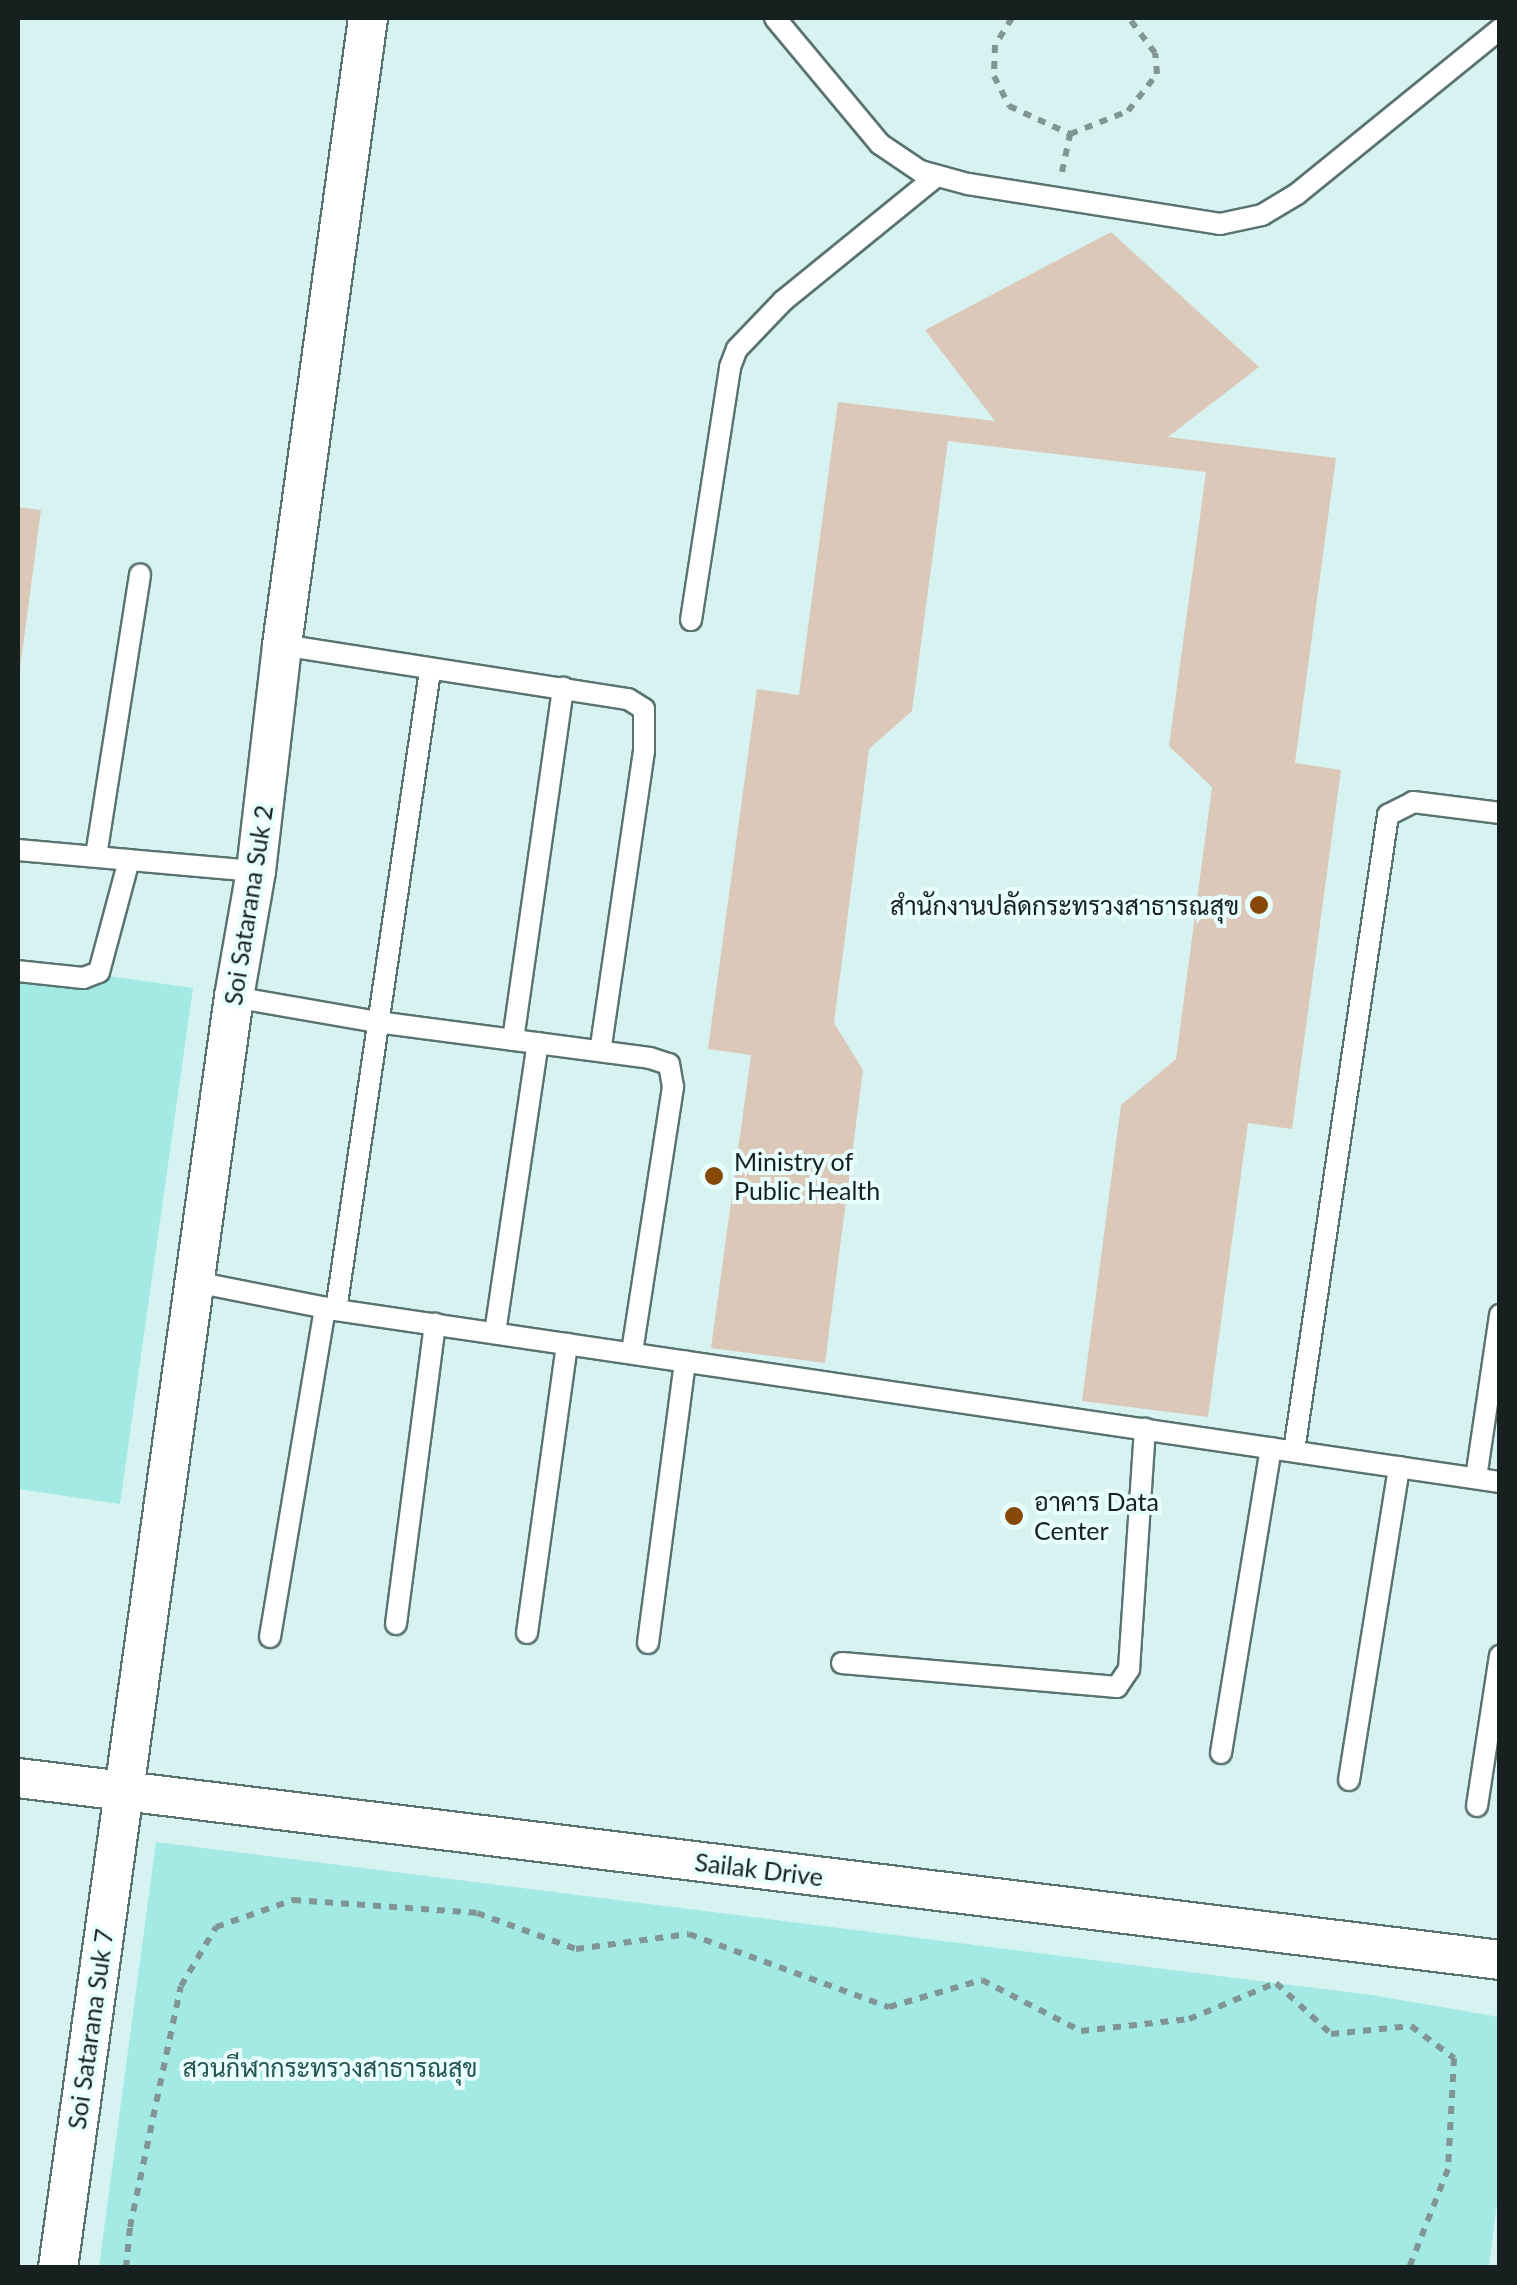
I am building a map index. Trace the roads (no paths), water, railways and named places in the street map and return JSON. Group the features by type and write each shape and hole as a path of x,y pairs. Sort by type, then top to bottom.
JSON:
{"street":[{"name":"Soi Satarana Suk 2","path":"122,1790 234,997 256,871 282,645 368,18"},
{"name":"Sailak Drive","path":"18,1778 1500,1960"},
{"name":"Soi Satarana Suk 7","path":"58,2268 122,1790"}],"lane":[{"path":"775,18 880,144 898,159 937,176 1208,224 1246,220 1296,194 1500,29"},
{"path":"692,620 730,368 737,350 782,301 937,176"},
{"path":"96,856 140,574"},
{"path":"282,645 628,699 644,709 644,751 600,1051"},
{"path":"270,1637 331,1309 430,671"},
{"path":"513,1040 562,688"},
{"path":"1294,1451 1388,814 1413,802 1500,813"},
{"path":"18,850 256,871"},
{"path":"18,971 83,978 99,972 128,860"},
{"path":"234,997 377,1022 662,1060 673,1072 632,1354"},
{"path":"495,1333 538,1043"},
{"path":"195,1282 331,1309 1500,1482"},
{"path":"1476,1478 1500,1315"},
{"path":"396,1624 436,1324"},
{"path":"527,1633 567,1344"},
{"path":"648,1643 685,1361"},
{"path":"842,1663 1118,1686 1130,1668 1145,1429"},
{"path":"1221,1754 1271,1448"},
{"path":"1349,1780 1399,1466"},
{"path":"1477,1806 1500,1656"}],"place":[{"name":"สำนักงานปลัดกระทรวงสาธารณสุข","path":"1259,905"},
{"name":"Ministry of Public Health","path":"714,1176"},
{"name":"อาคาร Data Center","path":"1014,1516"}],"park label":[{"name":"สวนกีฬากระทรวงสาธารณสุข","path":"330,2067"}]}
